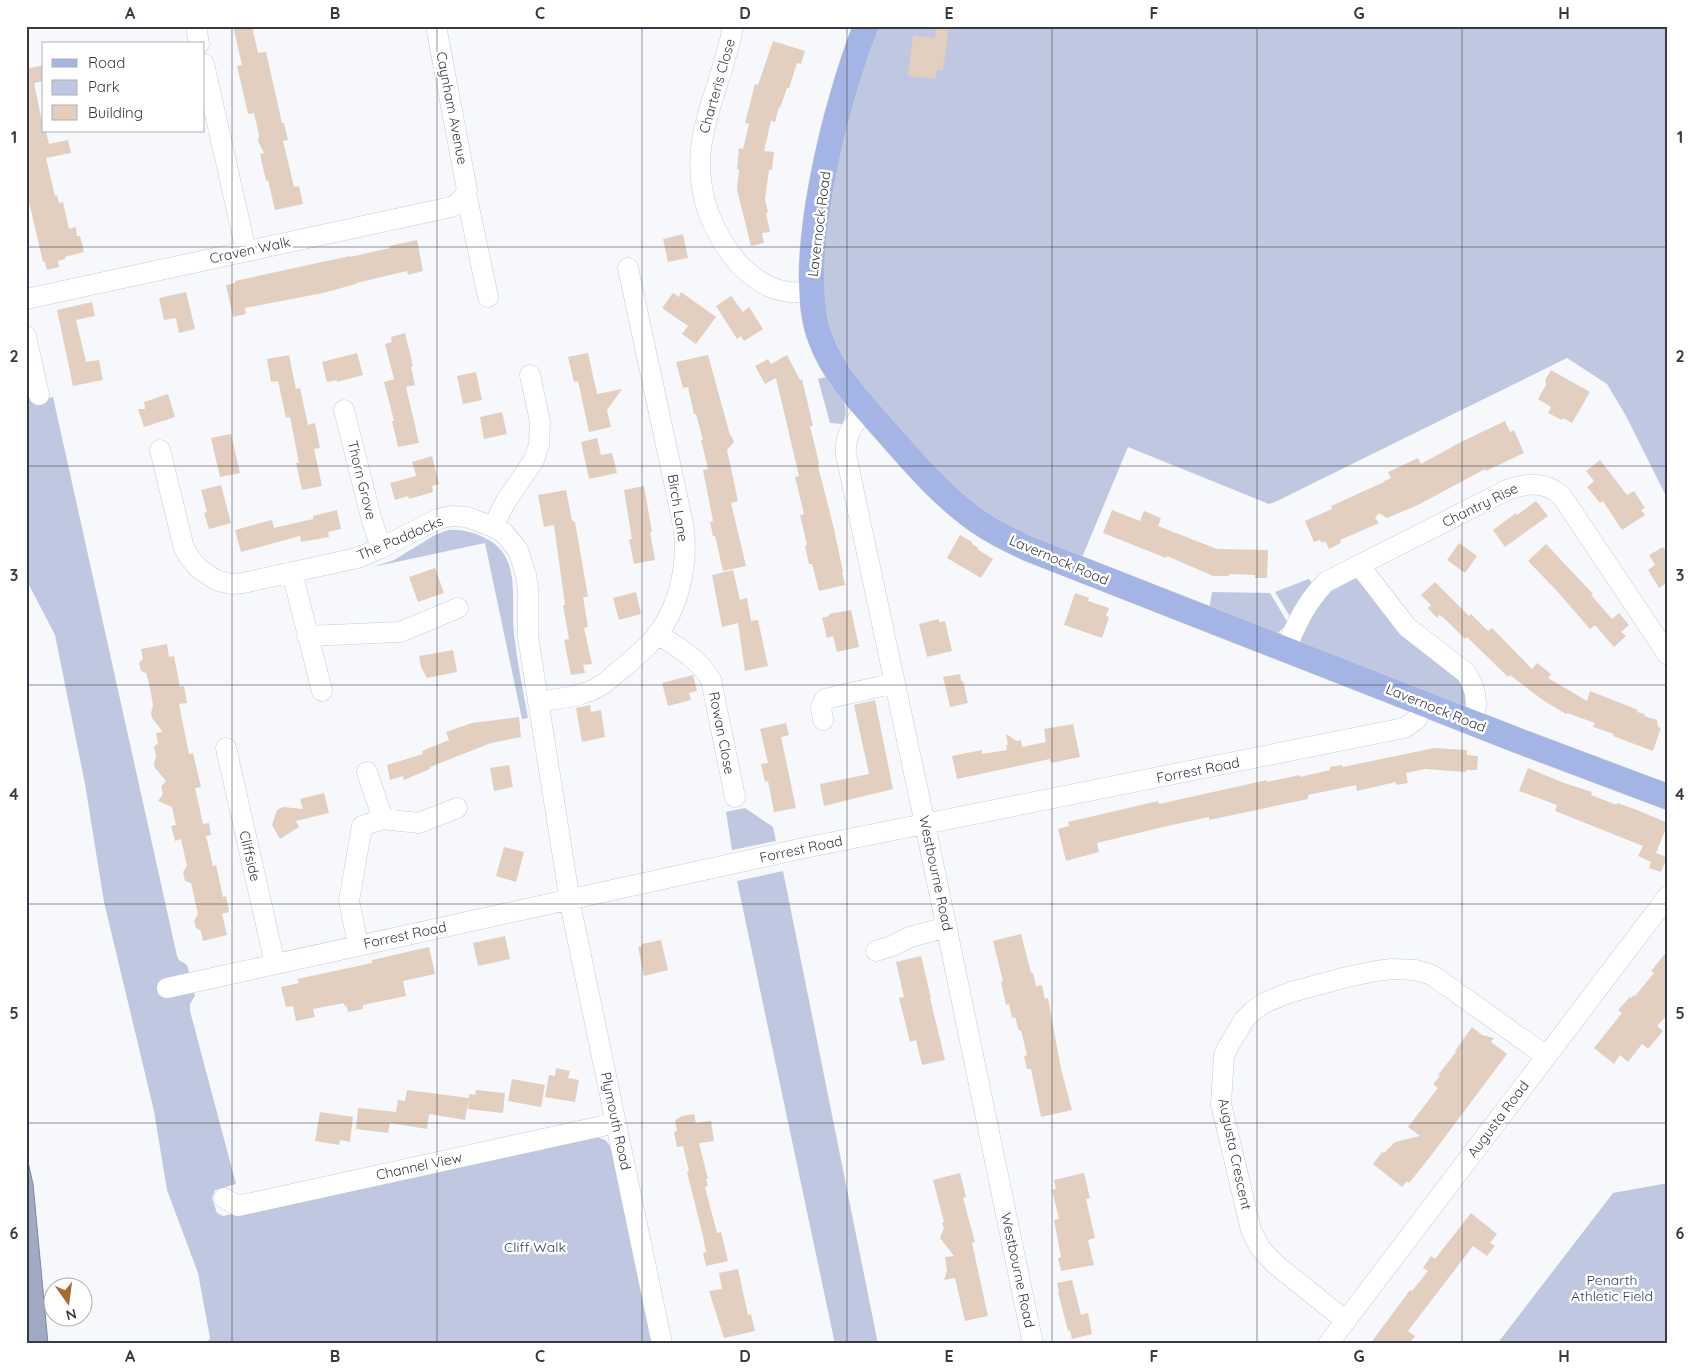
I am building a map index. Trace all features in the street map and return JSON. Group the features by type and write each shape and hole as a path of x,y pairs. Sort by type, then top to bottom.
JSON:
{"main road":[{"name":"Lavernock Road","path":"866,26 848,79 827,158 816,224 812,272 813,311 821,341 838,373 866,409 934,485 986,527 1029,549 1668,797"}],"street":[{"path":"196,26 199,42"},
{"name":"Caynham Avenue","path":"436,26 488,298"},
{"name":"Charteris Close","path":"734,26 730,45 705,122 699,162 703,196 723,245 744,269 765,286 776,290 801,294 812,292"},
{"path":"205,68 246,251"},
{"name":"Craven Walk","path":"26,299 451,207 459,203 467,191"},
{"name":"Birch Lane","path":"538,702 587,693 597,689 657,634 669,615 682,574 685,537 628,268"},
{"path":"26,336 39,395"},
{"path":"493,527 506,501 534,460 539,445 540,421 530,374"},
{"name":"Westbourne Road","path":"866,409 849,432 845,447 1033,1344"},
{"name":"Thorn Grove","path":"344,410 371,517 382,548"},
{"name":"The Paddocks","path":"160,450 184,548 198,568 216,580 231,584 357,558 382,548 438,519 452,516 467,517 493,527 512,542 523,562 528,589 528,637 570,898"},
{"name":"Chantry Rise","path":"1286,649 1309,601 1326,582 1507,490 1523,484 1535,483 1546,486 1561,495 1668,655"},
{"path":"1359,564 1407,627 1466,673 1475,699 1476,713 1472,722"},
{"path":"292,572 322,691"},
{"path":"307,636 400,632 458,608"},
{"name":"Rowan Close","path":"657,634 694,659 711,680 735,796"},
{"path":"823,720 821,706 825,699 895,683"},
{"name":"Forrest Road","path":"167,988 799,849 1404,728 1416,720 1424,703"},
{"name":"Cliffside","path":"226,748 275,964"},
{"path":"367,772 383,819"},
{"path":"358,945 349,901 362,826 383,819 420,823 457,808"},
{"name":"Augusta Road","path":"1328,1344 1668,896"},
{"name":"Plymouth Road","path":"570,898 662,1344"},
{"path":"876,951 910,938 947,928"},
{"name":"Augusta Crescent","path":"1346,1321 1275,1264 1260,1248 1251,1230 1222,1104 1224,1055 1244,1020 1264,1003 1291,992 1376,970 1416,970 1432,975 1546,1056"},
{"name":"Channel View","path":"224,1198 238,1206 616,1123"}],"green space":[{"path":"874,26 1668,26 1668,500 1626,416 1607,384 1567,358 1269,504 1128,447 1081,560 991,519 943,478 861,387 835,350 820,284 835,165"},
{"path":"826,377 845,404 846,411 842,424 830,423 818,379"},
{"name":"Cliff Walk","path":"26,382 31,402 53,397 177,956 179,960 187,965 195,996 190,1004 190,1011 236,1184 215,1190 212,1198 217,1213 223,1216 597,1137 605,1140 612,1148 654,1344 206,1344 210,1338 198,1273 167,1190 154,1111 104,902 85,784 55,635 26,579"},
{"path":"448,530 462,531 485,538 497,546 505,556 512,580 514,634 528,718 522,719 485,543 373,567 394,560 435,535"},
{"path":"1309,579 1314,586 1291,618 1275,592"},
{"path":"1344,579 1356,579 1362,583 1465,685 1466,705 1463,708 1305,647 1299,638 1314,605"},
{"path":"1212,592 1270,593 1288,623 1277,634 1209,610"},
{"path":"745,808 773,827 776,841 732,850 726,812"},
{"path":"783,871 878,1344 835,1344 737,881"},
{"name":"Penarth Athletic Field","path":"1668,1183 1668,1344 1497,1344 1613,1193"}],"shaded area":[{"path":"26,1153 33,1184 42,1280 42,1328 46,1328 48,1344 26,1344"}],"building":[{"path":"233,26 252,26 258,53 266,52 282,123 284,123 288,140 283,141 294,187 299,186 303,204 275,210 260,154 264,153 258,141 259,135 254,113 248,114 237,66 242,65"},
{"path":"936,26 949,26 943,70 937,70 935,79 908,76 913,35 935,38"},
{"path":"773,41 805,51 801,64 797,63 775,122 771,121 764,151 774,152 772,170 769,170 765,199 770,232 762,233 764,243 751,246 737,190 739,148 743,149 749,124 745,123 755,84 758,85"},
{"path":"42,65 42,81 34,83 42,121 42,132 46,132 49,144 68,140 71,153 46,158 55,196 57,195 59,203 63,202 69,229 76,227 77,236 80,236 84,252 65,257 65,259 58,261 59,267 47,270 45,262 43,262 26,189 26,69"},
{"path":"683,234 688,258 668,262 663,239"},
{"path":"417,240 423,271 408,275 407,271 323,293 245,308 246,314 233,317 226,285 235,283 235,281 390,248 389,246"},
{"path":"186,292 195,329 179,333 176,318 164,320 159,298"},
{"path":"681,292 716,317 696,344 682,334 688,326 662,308 673,293 679,297"},
{"path":"731,296 743,312 749,307 763,329 744,341 741,336 737,339 716,306"},
{"path":"92,302 95,316 76,320 86,362 99,360 103,380 73,386 57,310"},
{"path":"405,333 413,366 411,367 415,385 406,387 419,443 398,447 392,421 394,421 384,382 394,379 385,344 392,342 391,337"},
{"path":"357,353 363,375 337,382 337,380 327,382 322,362"},
{"path":"588,353 597,394 622,389 607,410 611,427 589,432 578,381 574,382 568,357"},
{"path":"289,355 296,389 300,388 308,425 315,423 320,448 314,449 322,486 302,490 296,463 299,463 290,417 286,418 278,381 271,382 267,359"},
{"path":"708,355 730,435 734,442 727,450 738,501 731,503 746,566 723,571 710,522 713,521 703,470 708,469 701,440 703,440 696,414 694,414 688,387 683,388 676,362"},
{"path":"787,355 800,380 802,379 813,426 810,426 819,463 818,466 834,529 845,585 819,591 812,564 809,564 805,546 807,545 800,515 804,514 795,477 799,476 776,378 765,384 755,366 768,359 771,364"},
{"path":"1551,370 1590,392 1572,423 1548,413 1551,407 1538,399 1546,385 1545,380"},
{"path":"476,372 482,400 463,404 457,376"},
{"path":"168,394 175,417 144,427 138,409 145,409 144,402"},
{"path":"502,412 507,434 484,439 480,417"},
{"path":"1505,421 1510,432 1514,430 1524,453 1486,471 1485,469 1418,505 1387,518 1379,513 1375,518 1379,523 1340,540 1341,543 1329,549 1325,541 1322,543 1320,540 1314,542 1305,521 1332,509 1331,506 1391,478 1388,472 1418,458 1421,464"},
{"path":"231,434 240,473 220,477 211,438"},
{"path":"597,438 601,455 612,453 617,473 589,479 581,442"},
{"path":"432,456 439,484 432,486 433,492 409,499 408,496 395,500 390,483 416,476 412,462"},
{"path":"1600,460 1627,495 1634,491 1645,508 1641,510 1645,515 1622,530 1603,501 1600,503 1587,487 1594,481 1586,471"},
{"path":"221,485 231,523 209,529 204,513 207,512 201,490"},
{"path":"644,486 655,560 634,564 629,539 632,539 624,490"},
{"path":"566,490 572,520 575,522 588,597 583,597 588,627 584,628 592,664 583,665 585,673 571,675 564,640 569,639 563,605 565,605 554,525 544,527 538,495"},
{"path":"1536,501 1548,516 1505,547 1493,530"},
{"path":"337,510 341,529 328,532 329,537 301,542 300,536 241,552 235,530 272,520 274,528 313,519 313,516"},
{"path":"1112,510 1140,521 1144,511 1161,518 1158,526 1217,549 1268,550 1267,578 1255,578 1255,575 1229,574 1229,576 1213,576 1167,556 1166,558 1103,533"},
{"path":"960,535 993,559 981,578 947,558"},
{"path":"1459,543 1477,556 1465,573 1447,560"},
{"path":"1546,544 1593,594 1591,595 1612,619 1619,613 1629,625 1621,632 1626,636 1614,647 1595,625 1590,629 1528,561"},
{"path":"1663,547 1668,554 1668,584 1659,588 1648,570 1655,565 1649,555"},
{"path":"435,568 444,593 418,602 409,577"},
{"path":"733,570 740,600 747,598 751,621 758,620 768,666 745,671 738,623 722,627 712,575"},
{"path":"1435,582 1469,616 1471,614 1488,631 1492,628 1532,669 1537,663 1551,674 1548,678 1587,701 1590,691 1638,710 1637,712 1645,714 1644,716 1657,720 1658,727 1661,728 1653,751 1593,727 1595,723 1566,714 1544,701 1510,675 1508,677 1467,637 1465,639 1444,618 1439,615 1437,618 1428,608 1431,605 1421,595"},
{"path":"636,592 641,614 619,620 613,598"},
{"path":"1075,593 1089,598 1088,601 1109,608 1106,616 1109,617 1102,638 1064,625"},
{"path":"851,610 859,647 837,652 833,636 827,638 822,618 829,616 829,614"},
{"path":"939,619 939,622 945,621 952,651 927,657 919,624"},
{"path":"167,644 169,657 174,656 180,687 184,686 187,703 179,704 189,754 193,753 201,787 195,788 203,824 209,823 211,835 206,836 213,866 216,865 223,897 226,896 229,912 222,914 227,935 203,941 201,931 196,928 194,921 198,914 191,883 185,881 183,872 187,866 181,839 175,841 171,826 176,825 172,807 158,801 163,794 161,787 166,781 155,768 156,756 154,747 158,743 156,733 163,732 152,718 153,705 149,683 146,673 141,671 139,663 143,659 141,649"},
{"path":"453,650 457,672 427,678 421,667 419,656"},
{"path":"960,674 968,703 950,707 943,677"},
{"path":"693,675 697,691 689,693 691,700 668,706 662,683"},
{"path":"875,700 893,789 824,806 820,784 869,774 854,705"},
{"path":"590,705 591,712 601,710 605,737 582,742 576,708"},
{"path":"519,717 521,737 491,743 430,767 430,769 404,780 403,776 390,780 387,765 423,754 422,751 449,740 446,732 472,723"},
{"path":"786,723 789,735 781,737 796,808 774,812 768,781 765,782 761,764 768,763 760,729"},
{"path":"1073,724 1080,757 1051,763 1050,759 957,779 952,756 982,750 982,754 1007,750 1006,734 1017,741 1021,740 1022,747 1046,742 1044,729"},
{"path":"1434,748 1467,750 1467,755 1478,756 1477,770 1466,770 1466,772 1425,769 1406,773 1408,783 1396,785 1396,782 1357,791 1356,785 1308,795 1308,799 1209,820 1209,817 1163,827 1097,843 1099,852 1066,861 1058,829 1069,826 1068,822 1158,801 1159,804 1267,780 1267,782 1300,775 1300,777 1330,770 1330,767 1342,765 1343,767"},
{"path":"509,765 513,787 494,791 490,768"},
{"path":"1528,768 1592,792 1591,795 1637,810 1668,823 1656,853 1667,857 1661,872 1649,868 1651,862 1638,856 1643,846 1555,811 1557,805 1519,791"},
{"path":"324,793 329,813 296,821 299,827 280,839 272,825 277,810 283,807 303,809 300,799"},
{"path":"504,847 524,852 516,882 496,876"},
{"path":"1021,934 1036,986 1042,985 1045,999 1048,998 1061,1069 1072,1110 1041,1117 1031,1069 1027,1069 1024,1056 1027,1055 1021,1030 1019,1031 1015,1017 1012,1018 1009,1004 1006,1005 1001,982 1003,981 993,941"},
{"path":"505,936 510,959 478,966 473,943"},
{"path":"661,940 668,970 644,976 638,947 642,946 642,944"},
{"path":"429,947 435,974 403,981 406,996 363,1005 363,1009 348,1012 344,1003 313,1009 315,1017 296,1021 293,1006 286,1007 281,987 299,983 297,979 372,963 372,960"},
{"path":"1668,950 1668,1014 1657,1026 1663,1031 1648,1049 1642,1044 1628,1062 1620,1055 1614,1064 1594,1048 1622,1013 1618,1010 1630,997 1635,996 1654,973 1651,971"},
{"path":"921,956 945,1060 922,1065 916,1040 910,1042 899,998 904,997 896,962"},
{"path":"1472,1027 1482,1035 1494,1038 1491,1042 1507,1054 1430,1157 1409,1183 1407,1181 1402,1187 1373,1164 1382,1152 1384,1153 1395,1142 1420,1136 1408,1127 1438,1088 1433,1084 1440,1076 1438,1075"},
{"path":"556,1068 570,1071 568,1078 579,1080 575,1102 545,1097 549,1075 555,1076"},
{"path":"512,1079 545,1085 541,1107 508,1101"},
{"path":"407,1090 469,1098 465,1120 429,1114 427,1129 390,1123 388,1133 356,1129 358,1108 396,1112 398,1100 405,1101"},
{"path":"476,1090 505,1093 503,1113 468,1109 469,1094 475,1095"},
{"path":"320,1112 353,1117 350,1142 340,1140 339,1145 315,1141"},
{"path":"694,1114 696,1123 711,1121 714,1141 699,1143 708,1179 706,1179 708,1186 705,1187 717,1233 721,1232 728,1261 706,1266 703,1253 706,1252 687,1172 689,1171 683,1146 677,1147 674,1132 677,1131 675,1120 682,1116"},
{"path":"960,1173 966,1197 963,1198 975,1242 972,1243 988,1316 965,1321 955,1278 944,1280 947,1271 945,1257 954,1256 940,1238 944,1228 942,1223 944,1222 933,1180"},
{"path":"1084,1173 1090,1198 1086,1199 1095,1238 1088,1240 1094,1265 1061,1271 1058,1258 1061,1257 1054,1220 1059,1219 1052,1190 1056,1189 1054,1180"},
{"path":"1471,1213 1497,1234 1490,1243 1495,1246 1487,1256 1473,1246 1408,1331 1415,1336 1409,1344 1370,1344 1410,1290 1412,1291 1428,1271 1423,1268 1431,1256 1435,1259"},
{"path":"738,1269 748,1315 751,1314 755,1331 724,1338 709,1291 722,1289 719,1273"},
{"path":"1072,1280 1081,1315 1088,1313 1092,1334 1072,1339 1070,1330 1068,1331 1057,1283"}]}
